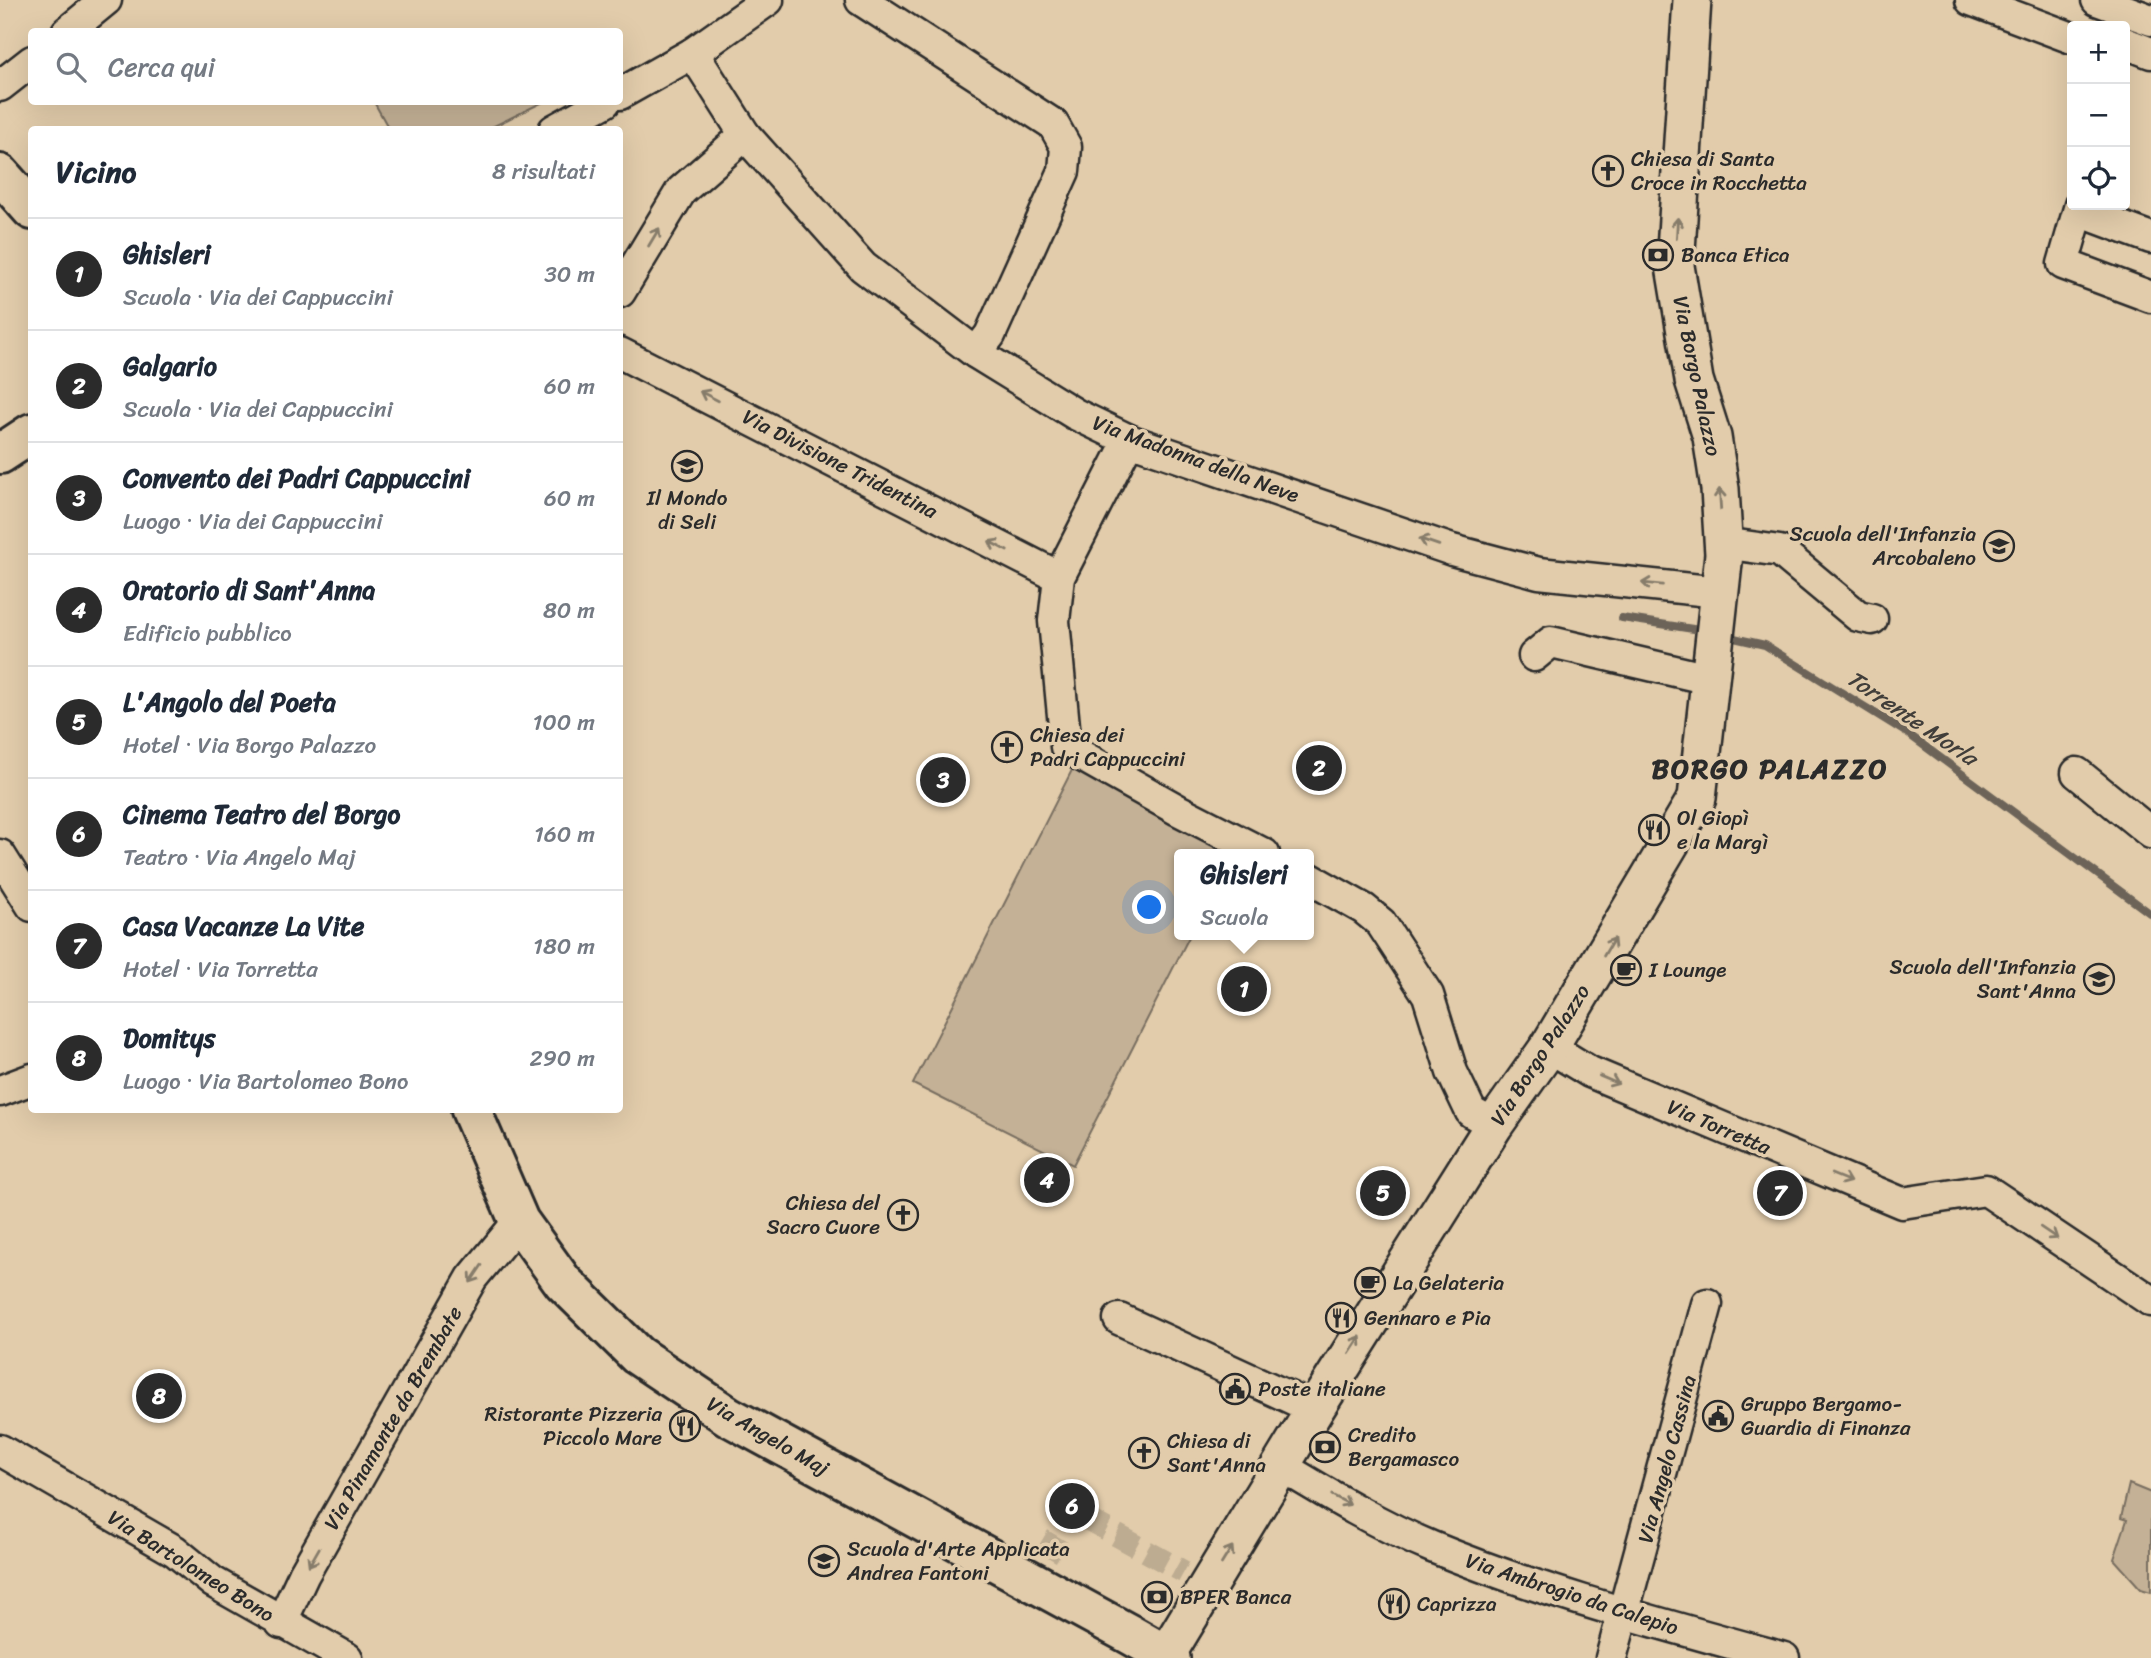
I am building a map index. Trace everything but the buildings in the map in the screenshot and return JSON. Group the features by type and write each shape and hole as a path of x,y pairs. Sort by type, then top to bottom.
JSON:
{"main road":[{"path":"0,174 28,206"},
{"path":"0,454 28,436"},
{"name":"Via Angelo Maj","path":"472,1113 519,1221 563,1282 637,1355 705,1401 761,1434 1167,1657"}],"street":[{"path":"73,28 106,0"},
{"path":"623,92 693,53 768,0"},
{"path":"861,0 1054,124 1066,147 1064,172 990,335 975,354"},
{"name":"Via Borgo Palazzo","path":"1167,1657 1315,1409 1494,1125 1549,1047 1697,798 1723,543 1720,489 1712,438 1694,380 1675,266 1692,0"},
{"path":"1971,0 2067,36"},
{"path":"2010,0 2067,22"},
{"path":"2097,0 2151,20"},
{"name":"Via Madonna della Neve","path":"693,53 745,135 863,267 975,354 1075,414 1129,440 1452,550 1539,573 1719,597"},
{"path":"0,86 28,64"},
{"path":"561,126 600,105"},
{"path":"623,287 681,191 745,135"},
{"path":"2079,210 2063,264 2151,297"},
{"path":"2085,210 2151,238"},
{"name":"Via Divisione Tridentina","path":"623,355 1059,577"},
{"path":"1129,440 1059,577 1054,621 1066,747 1254,849"},
{"path":"1723,543 1780,551 1858,616 1872,619"},
{"path":"1534,656 1551,642 1709,672"},
{"path":"2077,773 2151,833"},
{"path":"0,855 28,900"},
{"path":"1314,881 1364,909 1389,934 1428,995 1452,1072 1471,1112 1494,1125"},
{"name":"Via Torretta","path":"1549,1047 1590,1072 1902,1203 1986,1190 2151,1301"},
{"path":"0,1091 28,1080"},
{"name":"Via Pinamonte da Brembate","path":"281,1623 304,1574 472,1278 519,1221"},
{"name":"Via Angelo Cassina","path":"1611,1658 1626,1614 1707,1304"},
{"path":"1119,1319 1315,1409"},
{"name":"Via Bartolomeo Bono","path":"0,1450 175,1551 213,1582 281,1623 347,1658"},
{"name":"Via Ambrogio da Calepio","path":"1281,1466 1403,1532 1504,1575 1626,1614 1784,1658"}],"shaded area":[{"path":"376,105 537,105 494,126 387,126"},
{"path":"1073,768 1233,849 1174,849 1174,940 1187,940 1073,1165 913,1084"},
{"path":"2129,1484 2151,1493 2151,1592 2141,1589 2114,1559 2127,1520 2121,1518"}],"waterway":[{"name":"Torrente Morla","path":"1622,618 1706,631"},
{"name":"Torrente Morla","path":"1725,636 1765,645 1907,733 2151,914"}],"tunnel":[{"path":"1046,1556 1073,1511 1184,1572"}],"place":[{"name":"Chiesa di Santa Croce in Rocchetta","path":"1608,171"},
{"name":"Banca Etica","path":"1658,255"},
{"name":"Il Mondo di Seli","path":"687,466"},
{"name":"Scuola dell'Infanzia Arcobaleno","path":"1999,546"},
{"name":"Chiesa dei Padri Cappuccini","path":"1007,747"},
{"name":"Galgario","path":"1319,768"},
{"name":"Convento dei Padri Cappuccini","path":"943,780"},
{"name":"Ol Giopì e la Margì","path":"1654,830"},
{"name":"I Lounge","path":"1626,970"},
{"name":"Scuola dell'Infanzia Sant'Anna","path":"2099,979"},
{"name":"Ghisleri","path":"1244,989"},
{"name":"Oratorio di Sant'Anna","path":"1047,1180"},
{"name":"L'Angolo del Poeta","path":"1383,1193"},
{"name":"Casa Vacanze La Vite","path":"1780,1193"},
{"name":"Chiesa del Sacro Cuore","path":"903,1215"},
{"name":"La Gelateria","path":"1370,1283"},
{"name":"Gennaro e Pia","path":"1341,1318"},
{"name":"Poste italiane","path":"1235,1389"},
{"name":"Domitys","path":"159,1396"},
{"name":"Gruppo Bergamo- Guardia di Finanza","path":"1718,1416"},
{"name":"Ristorante Pizzeria Piccolo Mare","path":"685,1426"},
{"name":"Credito Bergamasco","path":"1325,1447"},
{"name":"Chiesa di Sant'Anna","path":"1144,1453"},
{"name":"Cinema Teatro del Borgo","path":"1072,1506"},
{"name":"Scuola d'Arte Applicata Andrea Fantoni","path":"824,1561"},
{"name":"BPER Banca","path":"1157,1597"},
{"name":"Caprizza","path":"1394,1604"}],"district":[{"name":"BORGO PALAZZO","path":"1770,768"}]}
